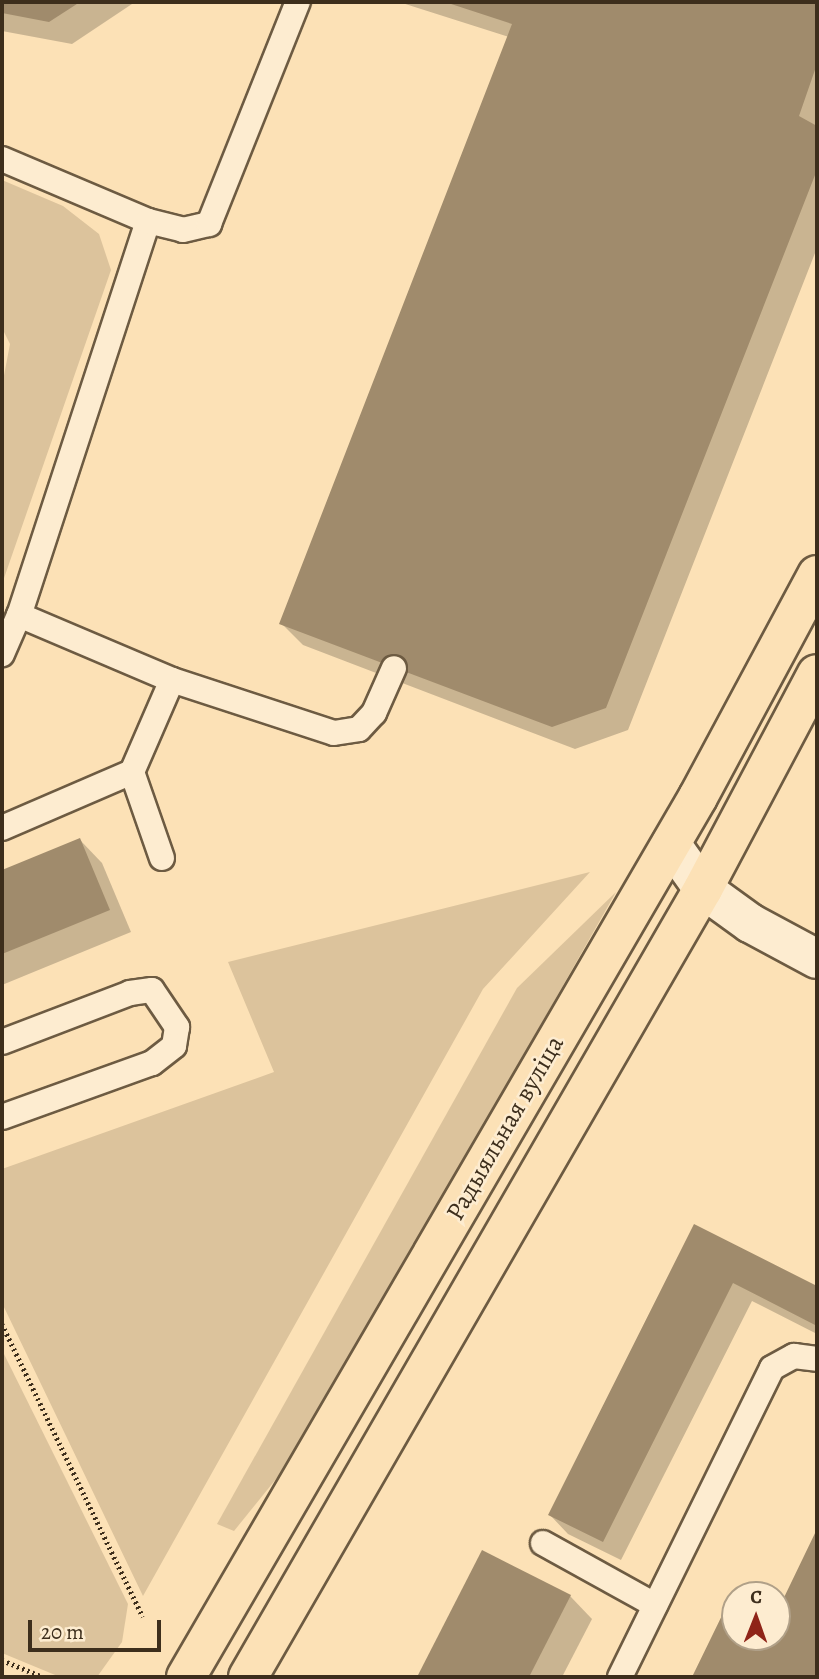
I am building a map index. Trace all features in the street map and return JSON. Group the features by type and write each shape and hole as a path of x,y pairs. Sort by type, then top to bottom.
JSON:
{"main road":[{"name":"Радыяльная вуліца","path":"186,1677 671,844 817,575"},
{"name":"Радыяльная вуліца","path":"248,1677 703,889 817,674"}],"street":[{"path":"671,844 703,889 750,923 817,959"}],"lane":[{"path":"2,159 148,221 183,230 209,224 298,2"},
{"path":"2,654 19,615 148,221"},
{"path":"19,615 172,680 334,733 359,729 373,713 394,668"},
{"path":"162,858 132,772 172,680"},
{"path":"2,828 132,772"},
{"path":"2,1042 130,993 152,990 177,1027 174,1046 152,1063 2,1117"},
{"path":"620,1677 772,1368 794,1356 817,1359"},
{"path":"543,1543 655,1605"}],"path":[{"path":"2,1324 143,1617"},
{"path":"2,1660 43,1677"}],"shaded area":[{"path":"2,180 63,206 99,234 111,270 2,584 2,386 10,344 2,328"},
{"path":"590,872 483,989 143,1596 2,1303 2,1169 274,1072 228,962"},
{"path":"616,892 301,1448 234,1531 217,1524 517,988"},
{"path":"2,1350 128,1604 122,1642 97,1677 60,1677 2,1653"}],"building":[{"path":"2,2 80,2 49,22 2,13"},
{"path":"445,2 817,2 817,64 799,116 817,126 817,170 606,708 552,727 279,624 512,24"},
{"path":"80,838 110,910 2,954 2,870"},
{"path":"694,1224 817,1286 817,1326 733,1283 603,1542 548,1515"},
{"path":"817,1529 817,1677 692,1677 721,1618 721,1651 791,1651 791,1583"},
{"path":"482,1550 571,1595 529,1677 417,1677"}]}
